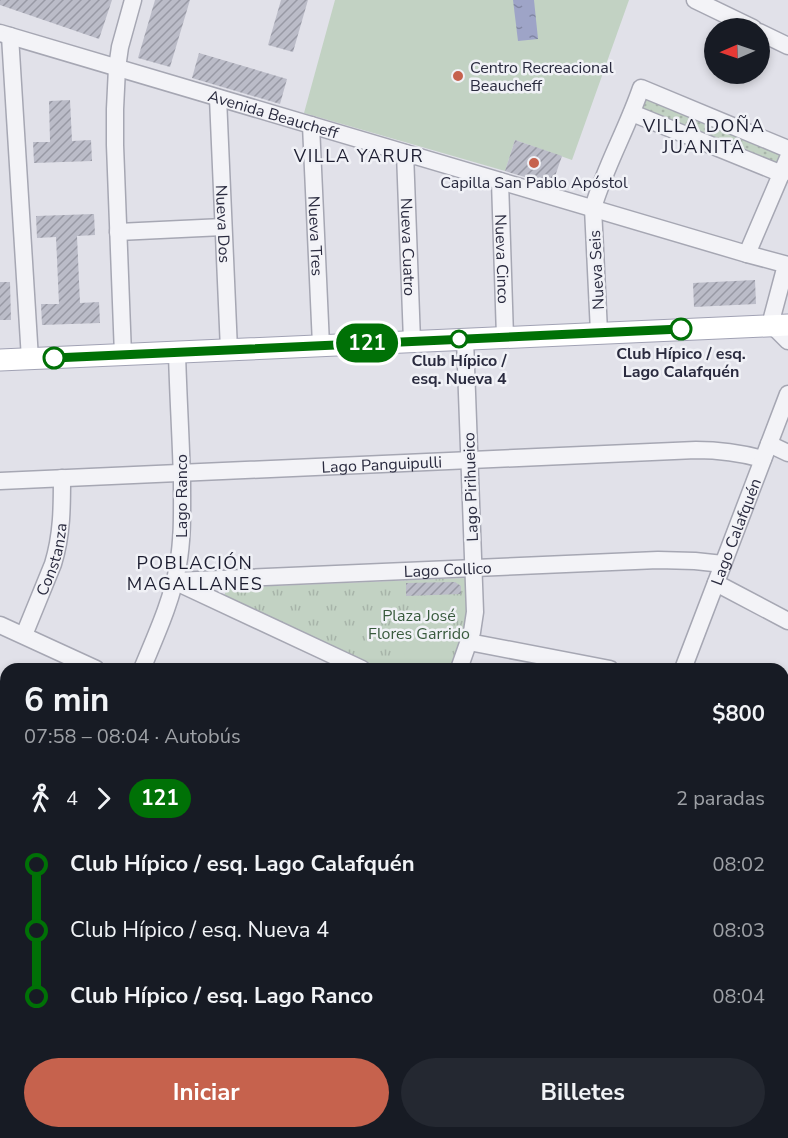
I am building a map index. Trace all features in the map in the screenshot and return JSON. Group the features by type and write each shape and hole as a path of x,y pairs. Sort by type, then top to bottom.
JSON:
{"main road":[{"path":"0,360 779,325"}],"street":[{"path":"123,355 115,145 117,68 120,47 133,0"},
{"path":"695,0 732,18"},
{"path":"5,35 30,359"},
{"name":"Avenida Beaucheff","path":"5,35 787,265"},
{"path":"770,37 788,46"},
{"path":"593,208 641,88 788,149"},
{"name":"Nueva Dos","path":"218,98 229,350"},
{"path":"632,113 782,174"},
{"name":"Nueva Tres","path":"311,125 321,345"},
{"name":"Nueva Cuatro","path":"405,153 412,341"},
{"path":"747,254 788,158"},
{"name":"Nueva Cinco","path":"500,181 505,337"},
{"name":"Nueva Seis","path":"593,208 599,332"},
{"path":"118,232 223,227"},
{"path":"787,265 778,331 788,341"},
{"name":"Lago Pirihueico","path":"461,663 472,633 475,612 465,339"},
{"name":"Lago Ranco","path":"144,663 160,625 174,581 182,538 177,352"},
{"name":"Lago Calafquén","path":"685,663 788,394"},
{"name":"Lago Panguipulli","path":"0,481 714,450 788,453"},
{"name":"Constanza","path":"24,636 57,552 62,518 62,478"},
{"name":"Lago Collico","path":"174,581 658,560 723,564"},
{"path":"174,581 349,663"},
{"path":"716,583 788,621"},
{"path":"0,625 83,663"},
{"path":"469,642 579,663"}],"green space":[{"name":"Centro Recreacional Beaucheff","path":"335,0 629,0 572,160 515,140 505,171 304,113"},
{"path":"646,94 787,155 780,170 639,110"},
{"name":"Plaza José Flores Garrido","path":"465,578 467,619 452,663 370,663 224,596 227,588"},
{"path":"416,599 451,606 440,663 423,663 404,658"}],"water":[{"path":"513,0 534,0 538,39 518,41"}],"building":[{"path":"0,0 112,0 99,39 0,5"},
{"path":"155,0 190,0 170,67 138,58"},
{"path":"281,0 308,0 293,52 268,45"},
{"path":"199,53 287,79 280,104 192,78"},
{"path":"70,100 72,141 91,140 92,161 34,163 33,142 50,142 49,101"},
{"name":"Capilla San Pablo Apóstol","path":"515,140 562,156 552,185 505,171"},
{"path":"94,214 95,235 77,236 80,303 99,302 100,323 42,325 41,304 59,304 56,237 37,238 36,216"},
{"path":"755,280 756,304 694,307 693,283"},
{"path":"0,282 10,282 11,320 0,320"},
{"path":"455,582 461,586 461,594 406,596 406,583"}],"bus line":[{"name":"121","path":"54,358 681,329"}],"place":[{"name":"Centro Recreacional Beaucheff","path":"458,76"},
{"name":"Capilla San Pablo Apóstol","path":"534,163"},
{"name":"Club Hípico / esq. Lago Calafquén","path":"681,329"},
{"name":"Club Hípico / esq. Nueva 4","path":"459,339"}],"district":[{"name":"VILLA DOÑA JUANITA","path":"704,136"},
{"name":"VILLA YARUR","path":"359,156"},
{"name":"POBLACIÓN MAGALLANES","path":"195,573"}]}
